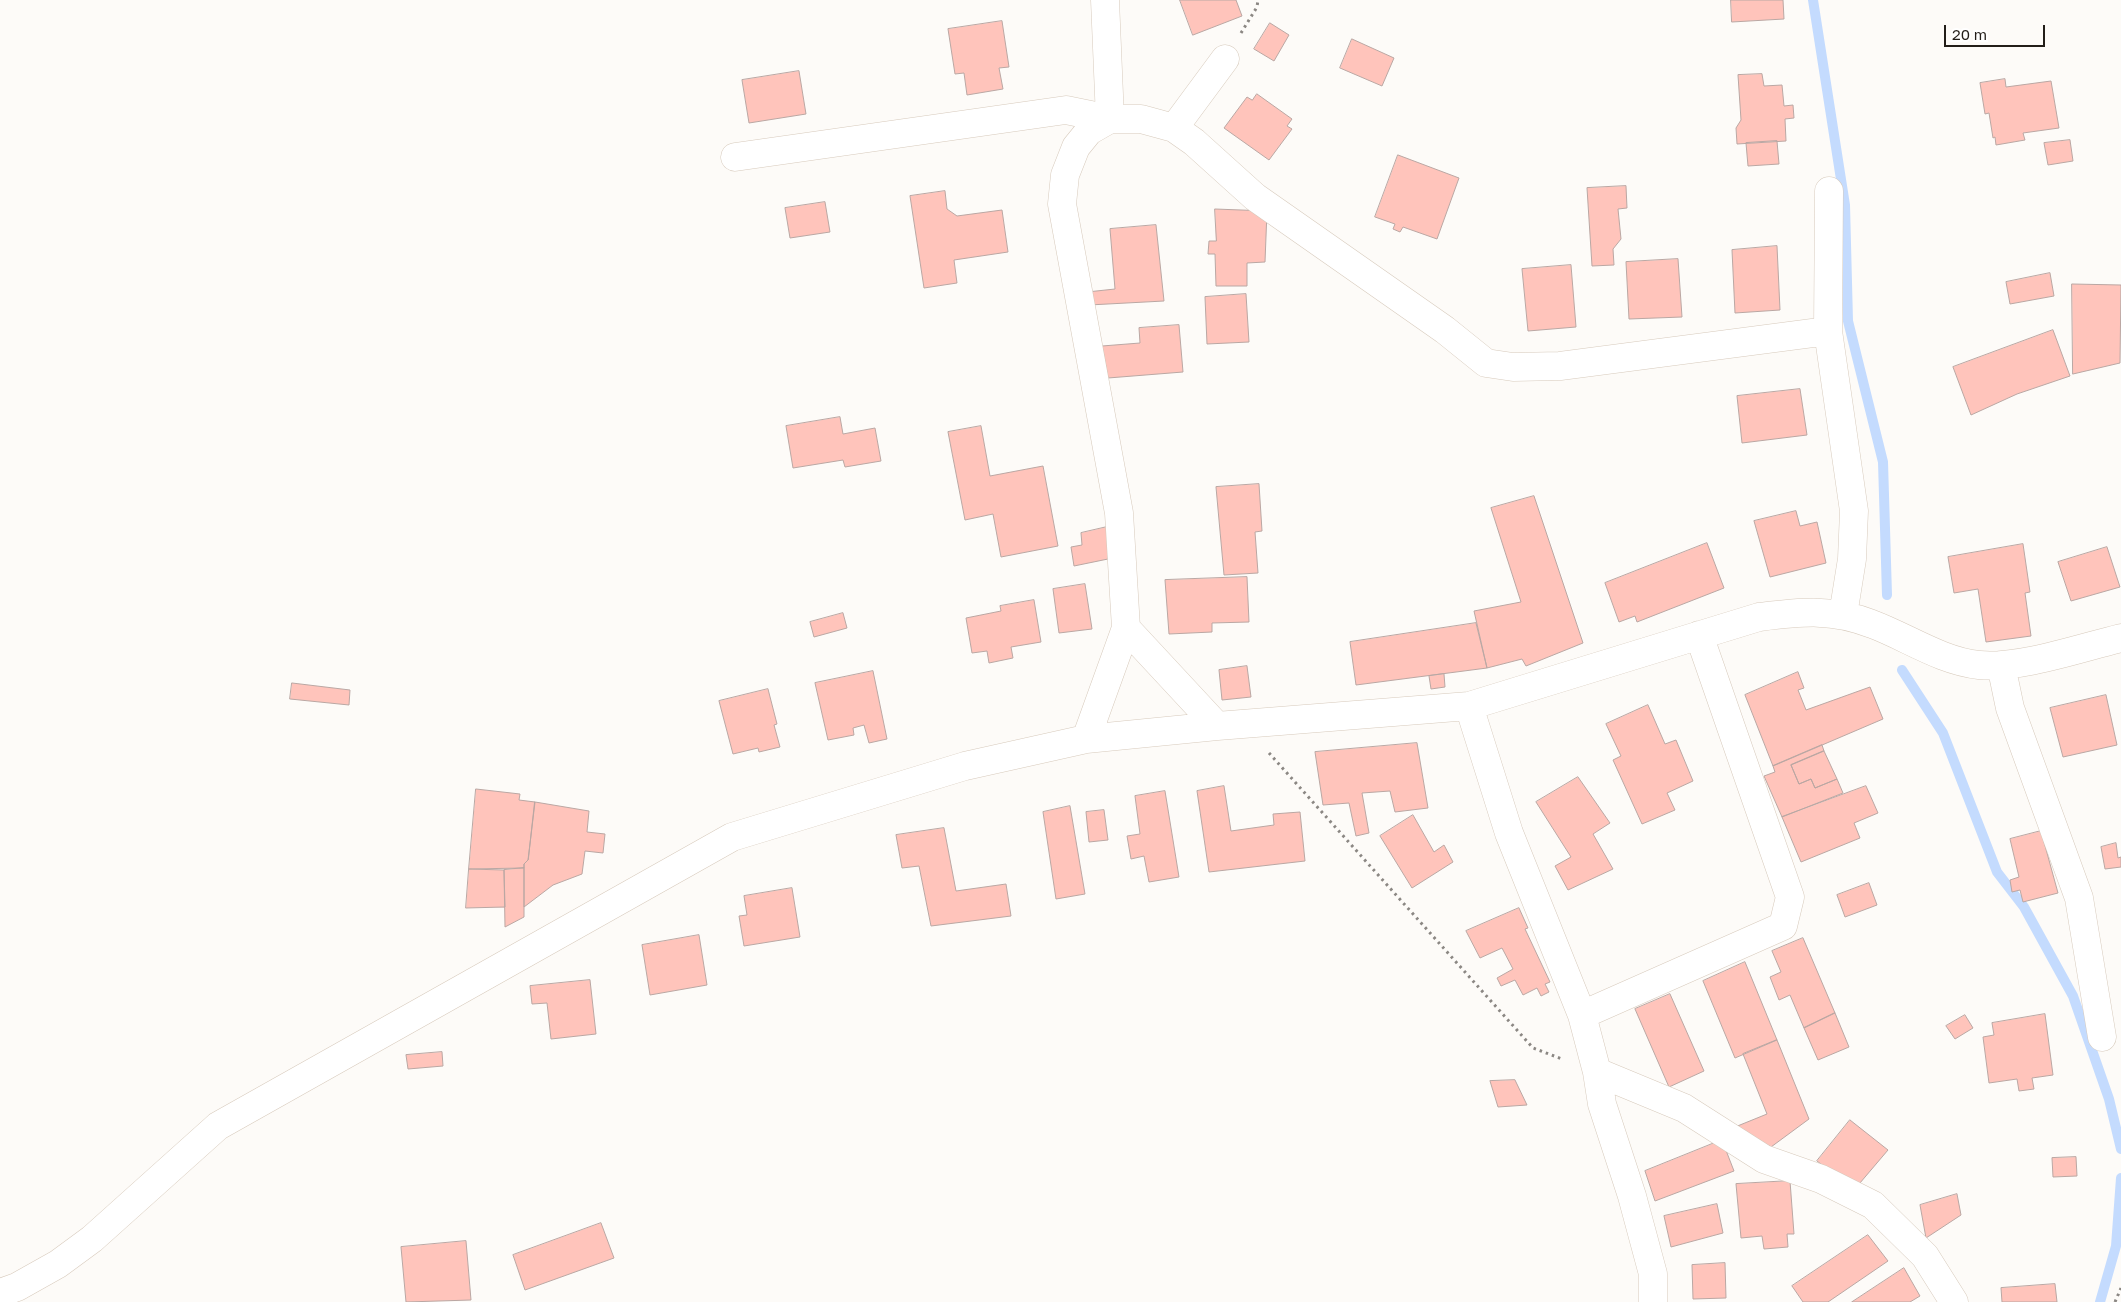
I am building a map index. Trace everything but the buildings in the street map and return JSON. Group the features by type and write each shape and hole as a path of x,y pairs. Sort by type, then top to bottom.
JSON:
{"street":[{"path":"1105,0 1110,119"},
{"path":"1174,128 1225,59"},
{"path":"735,157 1066,110 1110,119 1141,119 1174,128 1194,142 1255,197 1445,330 1486,363 1513,368 1560,366 1828,331"},
{"path":"1086,740 1126,628 1119,513 1062,204 1065,174 1076,147 1089,132 1110,119"},
{"path":"1829,191 1828,331 1854,511 1852,559 1844,615"},
{"path":"0,1293 58,1264 92,1239 218,1126 732,837 965,766 1086,740 1230,725 1469,706 1759,617 1806,611 1844,615 1871,623 1942,655 1977,665 2001,665 2121,638"},
{"path":"1126,628 1230,725"},
{"path":"1582,1015 1783,926 1790,897 1699,635"},
{"path":"2001,665 2010,708 2079,898 2102,1036"},
{"path":"1469,706 1509,833 1582,1015 1597,1072 1602,1104 1632,1196 1652,1274 1653,1302"},
{"path":"1597,1072 1684,1108 1764,1159 1821,1179 1873,1206 1925,1256 1954,1302"}],"path":[{"path":"1225,59 1257,7 1258,0"},
{"path":"1230,725 1533,1048 1597,1072"},
{"path":"2114,1302 2121,1288"}],"waterway":[{"path":"1813,0 1845,205 1848,321 1883,462 1887,595"},
{"path":"1902,670 1943,733 1997,872 2024,907 2073,996 2109,1099 2121,1149"},
{"path":"2100,1302 2116,1246 2121,1178"}]}
